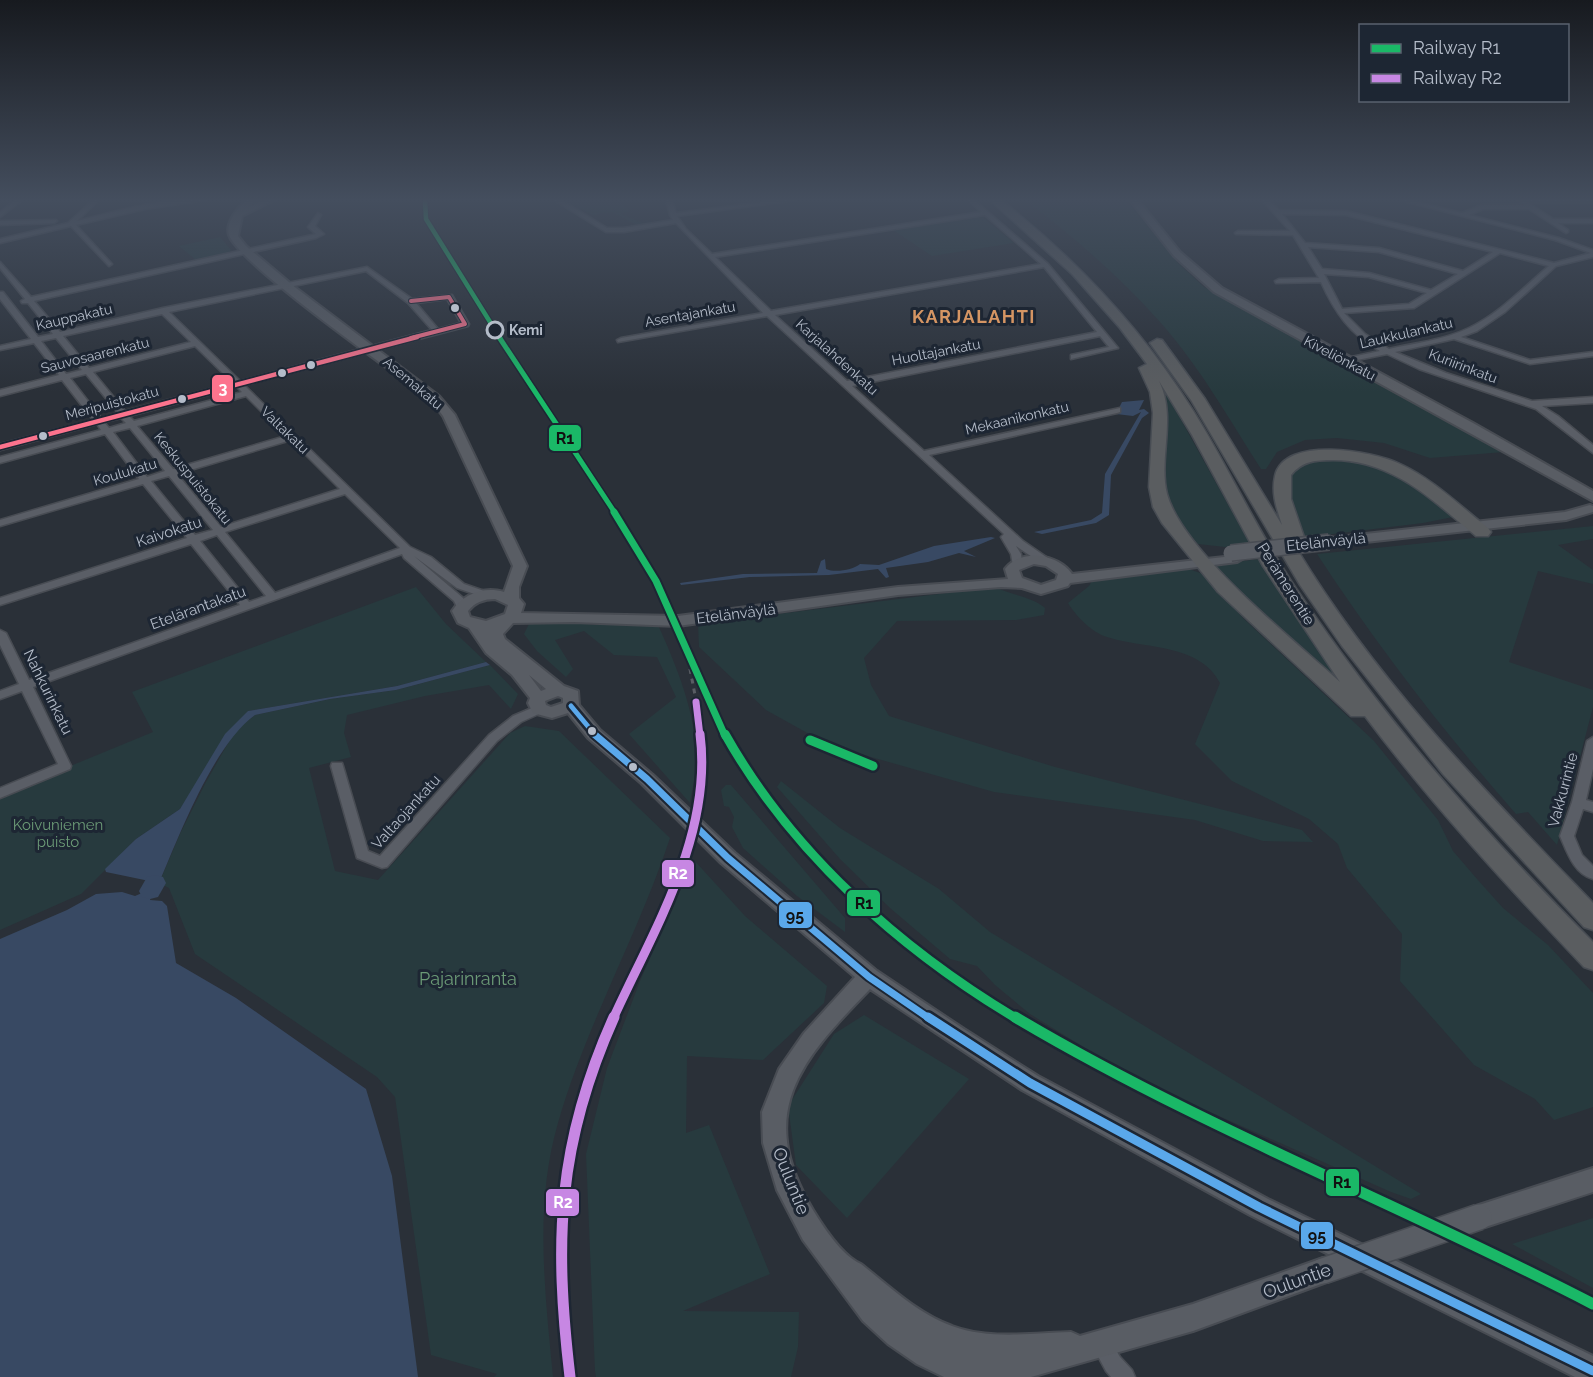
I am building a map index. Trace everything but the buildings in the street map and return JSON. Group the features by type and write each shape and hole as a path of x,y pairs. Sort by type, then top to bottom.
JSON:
{"highway":[{"name":"Perämerentie","path":"1070,264 1134,336 1187,412 1284,585 1337,663 1443,799 1593,959"},
{"name":"Perämerentie","path":"1084,264 1142,323 1198,399 1309,585 1349,642 1451,769 1593,920"},
{"path":"1134,336 1131,340 1154,384 1161,413 1156,479 1158,496 1171,523 1198,559 1268,629 1343,693 1422,783 1443,799"},
{"path":"1349,642 1341,621 1316,585 1293,536 1281,490 1286,469 1307,457 1329,454 1362,457 1387,464 1424,483 1478,529"}],"main road":[{"name":"Asemakatu","path":"262,264 435,398 449,415 520,566 505,603"},
{"name":"Kiveliönkatu","path":"1189,264 1218,290 1345,361 1469,426 1572,486 1592,509"},
{"name":"Etelänväylä","path":"898,591 1001,582 1047,589 1057,587 1064,574 1478,529 1592,509"},
{"name":"Etelänväylä","path":"475,625 505,603 574,617 678,621 898,591 996,575 1034,560 1045,561"},
{"path":"1045,561 1064,574"},
{"path":"1015,567 1013,577 1020,584"},
{"path":"587,727 543,707 518,671 492,650 475,625 464,620 460,611 462,607 472,599 505,603 495,634 498,641 558,690 572,695 571,706 587,727 647,779 728,858 869,977 1030,1083 1259,1207 1593,1371"},
{"path":"543,707 558,690"},
{"path":"543,707 571,706"},
{"name":"Ouluntie","path":"869,977 833,1014 788,1073 778,1092 774,1113 774,1139 792,1195 813,1231 864,1301 894,1330 926,1354 973,1374 1012,1370 1174,1324 1479,1217 1593,1180"},
{"name":"Ouluntie","path":"839,1264 913,1320 968,1344 1011,1349 1102,1345"}],"street":[{"name":"Keskuspuistokatu","path":"0,264 273,597"},
{"path":"4,305 188,264"},
{"name":"Karjalahdenkatu","path":"718,264 769,314 1000,525 1045,561"},
{"name":"Kuriirinkatu","path":"1315,264 1339,311 1350,326 1386,352 1530,404"},
{"path":"1432,264 1464,273"},
{"path":"1339,311 1407,308 1478,264"},
{"name":"Laukkulankatu","path":"1345,361 1455,337 1481,326 1554,265"},
{"path":"1046,266 1114,348 1074,357"},
{"name":"Asentajankatu","path":"621,340 1046,266"},
{"name":"Kauppakatu","path":"0,348 163,310 367,269 411,301"},
{"path":"1319,271 1369,275 1434,293"},
{"path":"1279,281 1323,280"},
{"path":"1285,287 1327,288"},
{"path":"0,294 4,305 35,339 145,480 248,606"},
{"name":"Meripuistokatu","path":"0,447 465,323 450,298 439,296 411,301"},
{"path":"411,301 437,332"},
{"name":"Valtakatu","path":"163,310 245,394 292,436 407,549 418,553 451,582 468,591 505,603"},
{"name":"Huoltajankatu","path":"847,384 1035,349 1103,333"},
{"path":"1455,337 1530,362 1593,354"},
{"name":"Sauvosaarenkatu","path":"0,393 196,343"},
{"name":"Meripuistokatu","path":"0,460 245,394"},
{"path":"1530,404 1593,400"},
{"path":"1530,404 1593,450"},
{"name":"Mekaanikonkatu","path":"923,454 1117,410"},
{"name":"Koulukatu","path":"0,523 292,436"},
{"name":"Kaivokatu","path":"0,602 346,490"},
{"name":"Karjalahdenkatu","path":"1000,525 1016,554 1015,567"},
{"name":"Valtakatu","path":"407,549 408,556 459,600 462,607"},
{"name":"Etelärantakatu","path":"0,695 407,549"},
{"name":"Nahkurinkatu","path":"0,633 65,766 0,793"},
{"name":"Valtaojankatu","path":"337,766 362,854 382,863 493,738 517,720 543,707"},
{"name":"Vakkurintie","path":"1593,741 1579,802 1567,836 1576,858 1593,874"},
{"path":"1579,802 1593,807"},
{"path":"968,1344 973,1374"},
{"path":"1102,1345 1113,1364 1125,1377"}],"green space":[{"path":"1103,264 1179,264 1204,287 1504,452 1430,458 1384,443 1337,438 1305,440 1277,452 1266,469 1261,469 1226,412 1175,339"},
{"path":"1158,384 1161,384 1250,544 1225,547 1198,544 1178,522 1165,498"},
{"path":"1342,457 1392,469 1458,516 1423,523 1300,538 1288,494 1292,473 1299,466 1310,461"},
{"path":"1593,526 1593,539 1558,545 1593,570 1593,584 1538,571 1509,662 1593,690 1593,707 1557,845 1528,812 1516,814 1463,751 1412,688 1317,554"},
{"path":"1259,559 1319,653 1352,697 1260,616 1214,565"},
{"path":"1183,567 1203,574 1243,618 1374,741 1438,820 1453,851 1477,879 1503,908 1548,945 1593,993 1593,1107 1554,1120 1535,1099 1474,1065 1400,981 1402,934 1347,868 1338,844 1309,819 1232,781 1195,744 1220,683 1211,670 1199,661 1170,649 1121,641 1101,635 1084,623 1068,603 1089,586 1094,577"},
{"name":"Koivuniemen puisto","path":"416,587 446,624 486,662 397,686 248,711 180,809 136,839 81,894 0,930 0,795 153,732 132,692"},
{"path":"995,587 1040,604 1045,608 1044,615 1016,620 897,621 864,658 871,685 889,716 1055,767 1302,830 1313,842 1263,841 1195,820 994,792 829,745 766,710 699,647 698,624"},
{"path":"553,621 598,625 658,625 679,674 693,727 696,767 690,803 629,734 676,697 657,657 614,655 584,631 555,640 573,669 566,677 537,651 524,634 530,622"},
{"name":"Pajarinranta","path":"490,665 518,694 511,709 489,685 425,696 347,715 344,733 351,757 309,768 335,871 378,880 510,733 525,726 559,731 670,838 643,910 583,1051 558,1123 551,1154 546,1185 544,1249 553,1377 494,1377 497,1374 431,1355 395,1097 377,1077 195,954 169,888 159,883 206,782 235,731 255,715 330,699 396,690"},
{"path":"781,781 840,828 939,889 990,932 1421,1194 1411,1199 1391,1192 1203,1109 1093,1053 1030,1014 995,985 977,966 950,959 890,908 840,859 777,787"},
{"path":"726,785 731,785 845,918 845,932 797,896 743,848 732,827 734,817 729,807 724,806 721,790"},
{"path":"693,859 745,916 827,986 824,1003 763,1060 687,1056 686,1133 709,1125 770,1274 683,1311 799,1312 798,1347 791,1377 596,1377 586,1154 607,1068 640,981"},
{"path":"864,1015 969,1079 847,1218 796,1165 788,1106 834,1034"},
{"path":"1593,1218 1593,1288 1512,1244"}],"water":[{"path":"1144,400 1139,410 1144,409 1149,413 1142,418 1111,475 1109,515 1096,523 1042,534 1034,532 1091,520 1102,513 1105,474 1141,412 1133,416 1116,414 1122,402"},
{"path":"995,538 964,551 976,557 959,553 928,562 886,568 889,577 886,578 878,569 829,575 750,577 681,585 680,583 743,574 817,573 821,561 825,559 826,569 834,571 853,568 860,564 879,565 934,546"},
{"path":"486,662 490,665 396,690 330,699 255,715 240,729 212,769 187,817 159,883 106,872 105,869 136,839 180,809 225,734 248,711 397,686"},
{"path":"149,890 152,892 150,900 162,901 167,906 176,963 236,998 366,1089 392,1176 418,1377 0,1377 0,939 67,910 96,894 122,892 135,896"}],"waterway":[{"path":"150,891 155,883"}],"railway":[{"path":"688,659 703,736"},
{"path":"613,1019 661,916 688,846 698,809 703,772 703,736"},
{"path":"810,740 873,766"},
{"path":"570,1377 562,1281 565,1194 571,1151 581,1108 613,1017"}],"rail line":[{"name":"R1","path":"453,264 648,567 663,596 694,672 738,758 768,802 801,843 903,939 993,1004 1089,1061 1188,1112 1393,1205 1593,1304"},
{"name":"R2","path":"570,1377 563,1307 561,1236 563,1201 573,1131 599,1049 666,904 685,854 698,804 702,753 696,702"},
{"name":"R1","path":"810,740 873,766"}],"transit line":[{"name":"3","path":"0,447 465,324 449,297 411,301"},
{"name":"95","path":"571,706 594,734 647,779 728,858 869,977 956,1036 1030,1083 1259,1207 1593,1371"}],"place":[{"name":"Kemi","path":"495,330"}],"district":[{"name":"KARJALAHTI","path":"974,317"}]}
